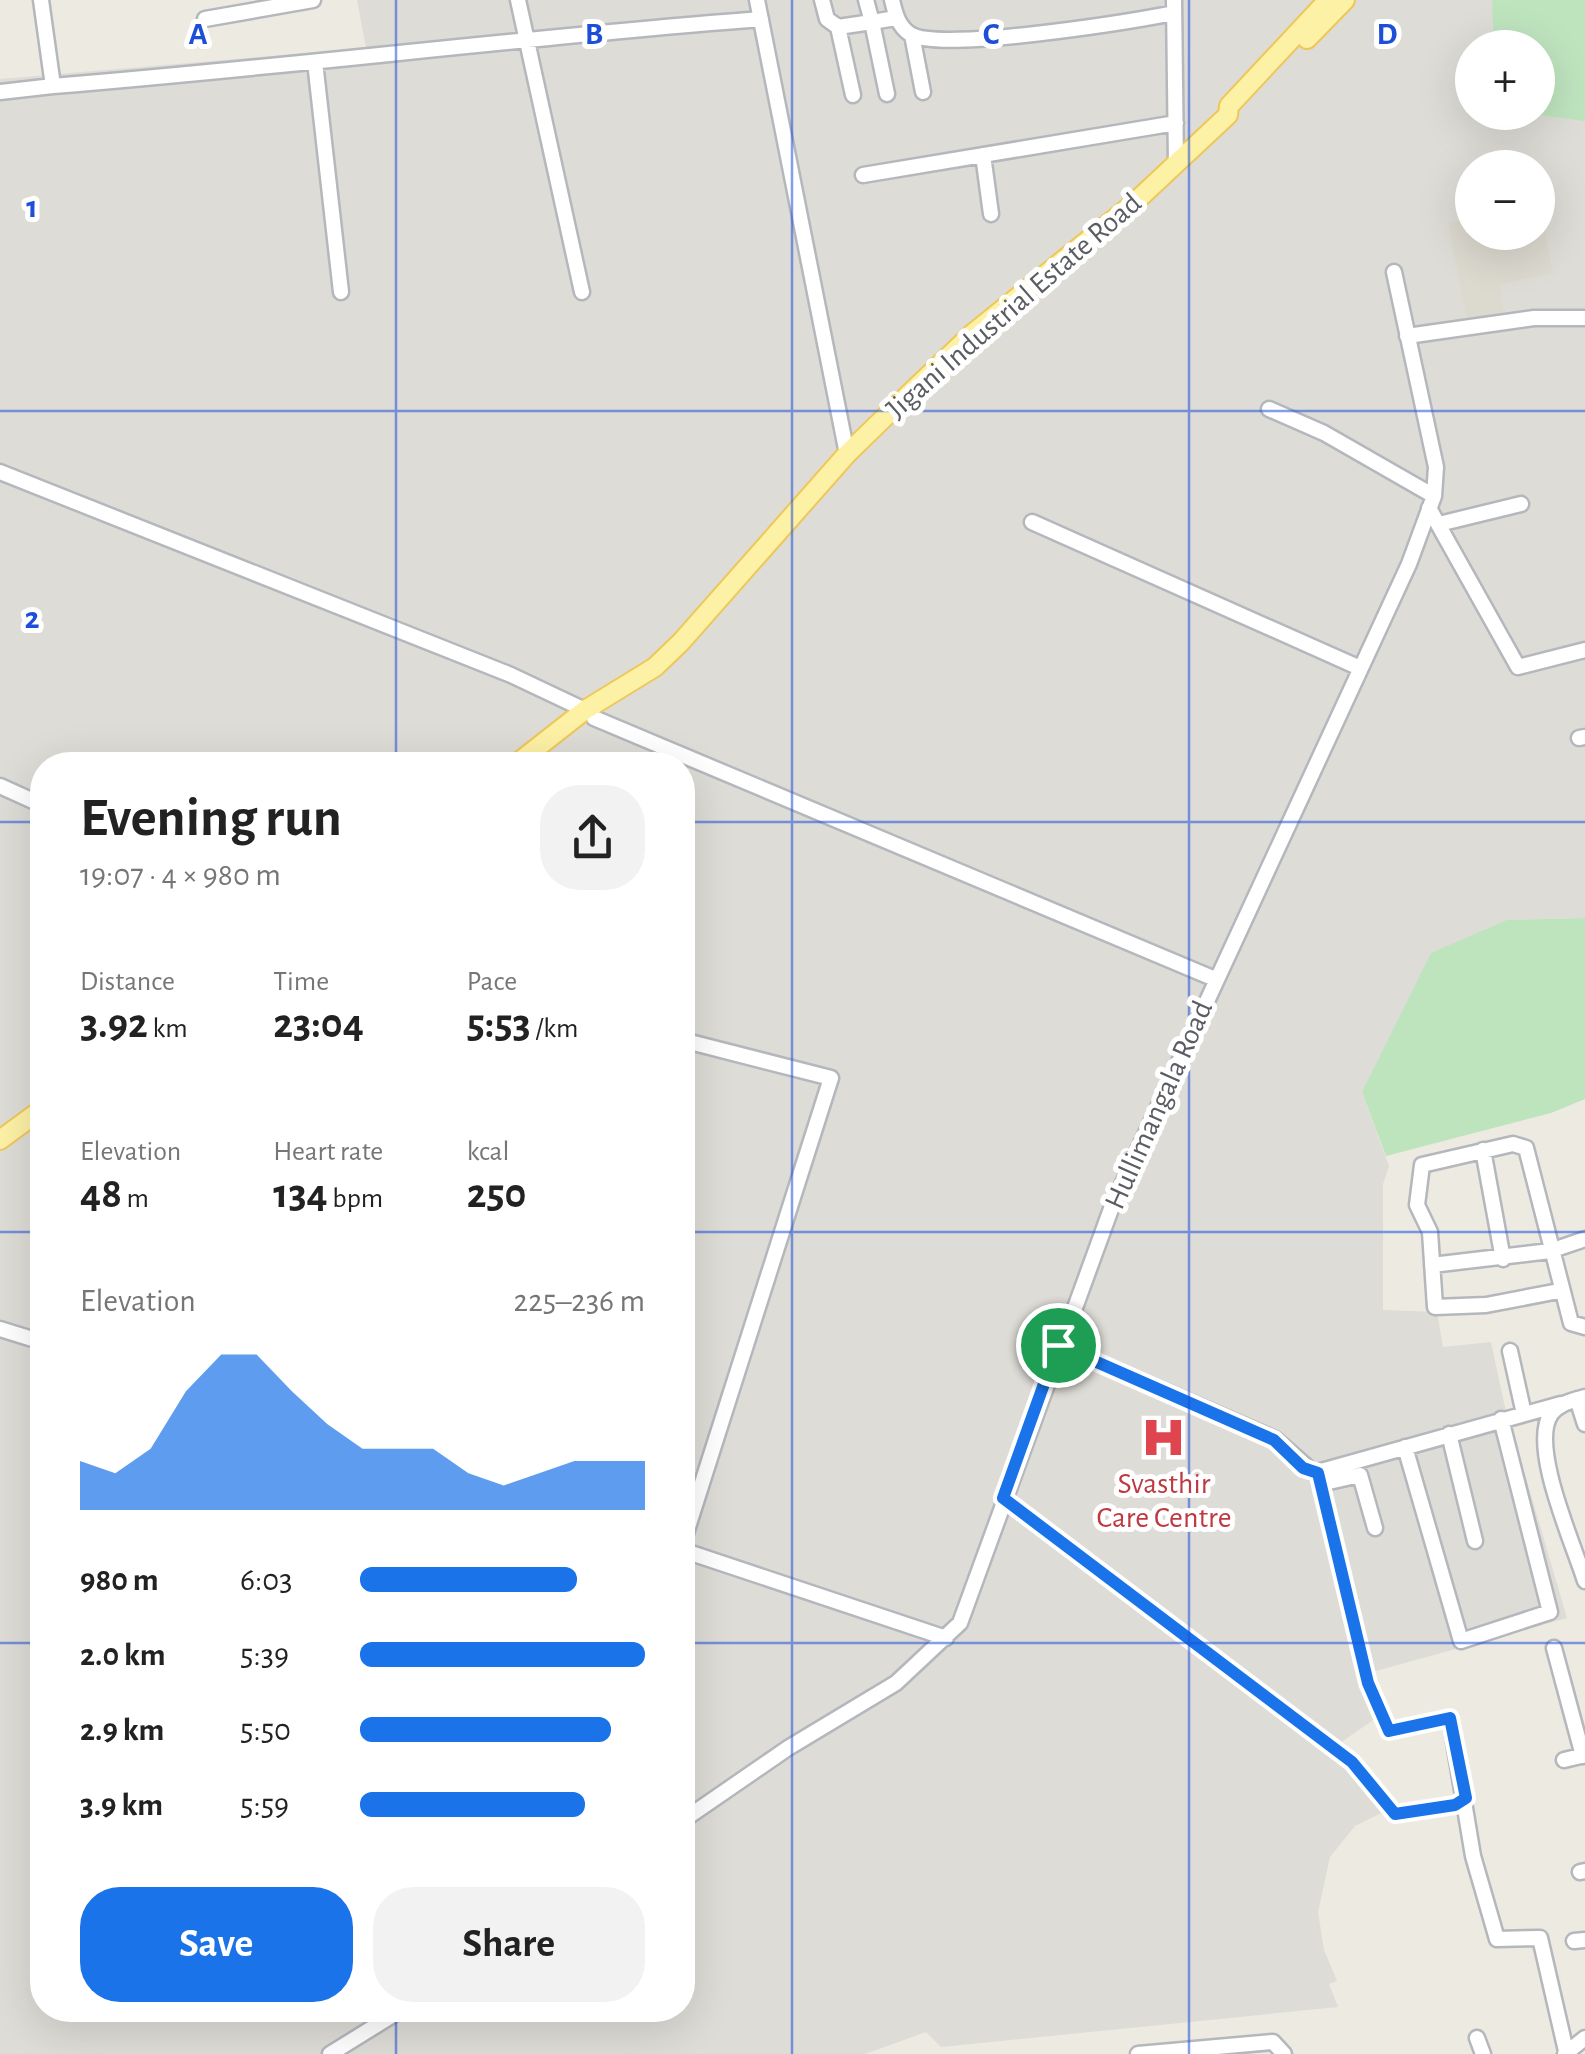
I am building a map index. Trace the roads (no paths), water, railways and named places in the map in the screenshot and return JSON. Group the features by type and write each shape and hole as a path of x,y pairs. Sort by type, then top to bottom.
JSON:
{"main road":[{"name":"Jigani Industrial Estate Road","path":"533,752 655,667 715,608 847,454 972,334 1176,165 1228,115 1229,106 1327,0"},
{"path":"1228,115 1250,98 1345,0"},
{"path":"0,1140 30,1118"}],"street":[{"path":"41,0 53,86"},
{"path":"205,19 313,0"},
{"path":"518,0 582,292"},
{"path":"757,0 847,454"},
{"path":"822,0 827,19 838,27 853,95"},
{"path":"866,0 887,94"},
{"path":"892,0 896,18 912,35 923,92"},
{"path":"912,35 940,40 1085,29 1174,6 1176,165"},
{"path":"838,27 896,18"},
{"path":"0,92 526,37 761,19"},
{"path":"315,62 341,292"},
{"path":"863,175 1176,123"},
{"path":"983,155 991,214"},
{"name":"Hullimangala Road","path":"695,1812 788,1748 896,1683 960,1623 1058,1345 1112,1208 1410,564 1432,502 1436,467 1394,272"},
{"path":"1408,336 1534,318 1585,318"},
{"path":"1268,409 1324,434 1432,502 1439,524 1518,668 1585,650"},
{"path":"0,472 510,676 678,752"},
{"path":"1439,524 1521,504"},
{"path":"1032,522 1360,668"},
{"path":"695,759 1215,980"},
{"path":"0,786 30,800"},
{"path":"695,1043 831,1078 695,1507"},
{"path":"1559,1291 1440,1308 1433,1303 1429,1229 1418,1209 1418,1170 1428,1162 1483,1150 1514,1144 1526,1148 1559,1291 1570,1324 1585,1326"},
{"path":"1483,1150 1503,1259"},
{"path":"1432,1265 1550,1252 1585,1239"},
{"path":"0,1329 30,1338"},
{"path":"1058,1345 1274,1440 1319,1479 1360,1474 1375,1528"},
{"path":"1510,1350 1524,1414"},
{"path":"1319,1479 1405,1447 1581,1398 1585,1424"},
{"path":"1561,1404 1548,1420 1544,1448 1585,1581"},
{"path":"1405,1447 1461,1641 1550,1612 1501,1419"},
{"path":"1449,1434 1475,1542"},
{"path":"1319,1479 1368,1683 1389,1731 1450,1718 1473,1856 1497,1939 1540,1938 1566,2052 1585,2038"},
{"path":"1003,1498 1352,1762 1395,1814 1455,1805 1466,1798"},
{"path":"695,1552 946,1638"},
{"path":"1554,1648 1584,1756 1564,1760"},
{"path":"330,2054 382,2022"},
{"path":"1476,2038 1483,2054"},
{"path":"1138,2054 1273,2042 1284,2054"}],"place":[{"name":"Svasthir Care Centre","path":"1164,1437"}]}
